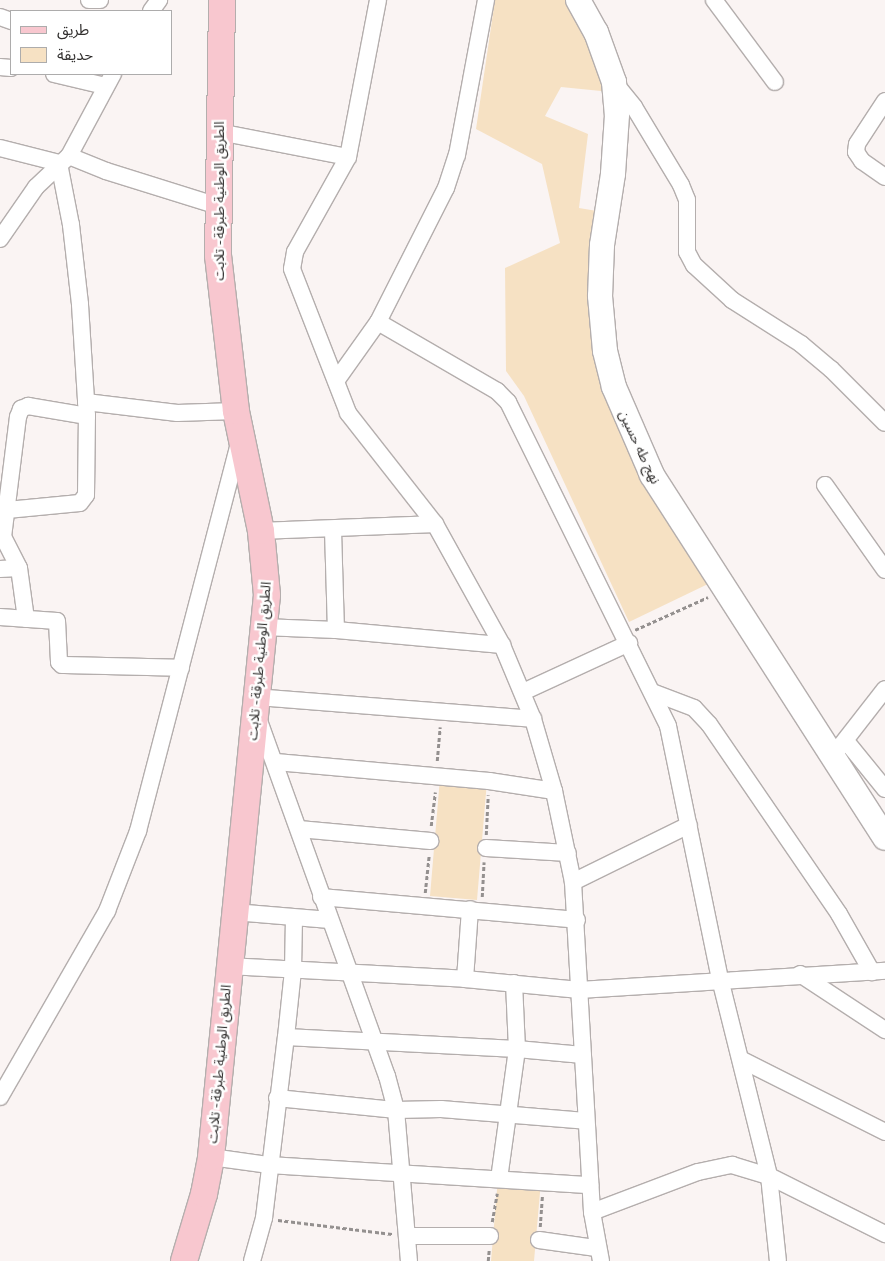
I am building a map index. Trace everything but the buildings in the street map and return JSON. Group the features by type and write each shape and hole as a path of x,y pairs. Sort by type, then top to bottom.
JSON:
{"main road":[{"name":"الطريق الوطنية طبرقة - تلابت","path":"184,1261 204,1194 211,1157 228,966 267,595 262,531 239,422 223,320 218,256 218,132 222,0"},
{"name":"نهج طه حسين","path":"578,0 596,32 614,82 617,115 613,174 602,245 600,296 605,351 614,387 652,476 724,590 839,749 885,838"}],"street":[{"path":"89,0 100,0"},
{"path":"378,0 348,156 292,260 348,413 362,434 435,524 502,645 533,719 554,791 568,853 577,920 590,1185 599,1255 539,1240"},
{"path":"336,381 378,322 446,188 457,155 486,0"},
{"path":"714,0 775,82"},
{"path":"0,239 7,215 64,159 109,80 63,75"},
{"path":"614,82 634,107 681,185 687,200 687,252 694,266 732,300 823,363 885,423"},
{"path":"885,101 857,144 856,152 862,161 885,178"},
{"path":"218,132 348,156"},
{"path":"0,148 64,159 218,206"},
{"path":"7,510 38,510 84,501 86,409 64,159"},
{"path":"378,322 497,391 508,402 627,639 668,726 720,979 742,1060 769,1176 778,1261"},
{"path":"0,1096 107,911 138,831 180,668 239,422 177,412 28,406 21,409 6,480 7,510 2,537 18,568 26,619"},
{"path":"825,485 885,570"},
{"path":"262,531 333,530 435,524"},
{"path":"333,530 336,630"},
{"path":"0,569 18,568"},
{"path":"0,618 57,621 59,662 62,665 180,668"},
{"path":"263,627 336,630 502,645"},
{"path":"523,692 627,639"},
{"path":"885,690 878,711 839,749 885,789"},
{"path":"652,692 694,708 709,724 879,971"},
{"path":"409,1261 396,1110 352,972 321,896 256,704 533,719"},
{"path":"276,762 436,776 554,791"},
{"path":"573,882 689,825"},
{"path":"299,829 430,841"},
{"path":"486,848 568,853"},
{"path":"321,896 577,920"},
{"path":"465,979 470,910"},
{"path":"234,912 294,919 330,920"},
{"path":"252,1261 264,1218 293,970 294,919"},
{"path":"228,966 465,979 579,990 720,979 879,971"},
{"path":"800,974 885,1030"},
{"path":"499,1179 517,1049 514,983"},
{"path":"286,1037 334,1041 374,1040 517,1049 583,1056"},
{"path":"742,1060 885,1132"},
{"path":"277,1098 396,1110 442,1109 586,1121"},
{"path":"211,1157 269,1165 590,1185"},
{"path":"592,1212 698,1172 732,1165 769,1176 885,1234"},
{"path":"408,1236 490,1236"}],"path":[{"path":"627,639 724,590"},
{"path":"424,907 442,713"},
{"path":"488,1261 499,1179"},
{"path":"539,1240 543,1182"},
{"path":"264,1218 408,1236"}],"green space":[{"path":"495,0 574,0 611,92 561,87 545,116 588,134 579,208 597,211 602,357 708,584 629,622 524,396 506,371 505,268 560,243 542,164 476,129"},
{"path":"440,778 487,781 477,900 430,896"},
{"path":"498,1178 541,1181 534,1261 491,1261"}]}
